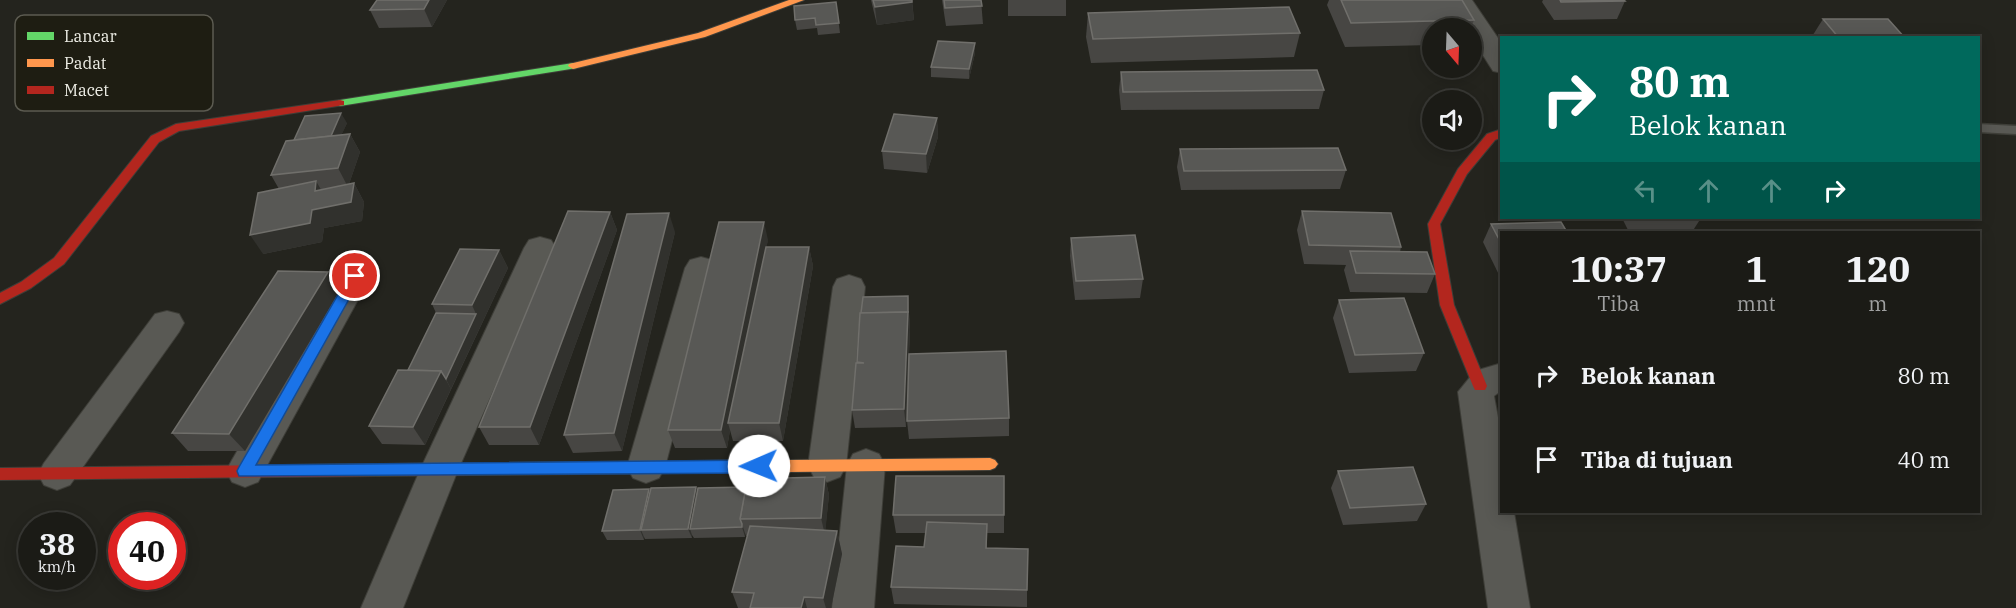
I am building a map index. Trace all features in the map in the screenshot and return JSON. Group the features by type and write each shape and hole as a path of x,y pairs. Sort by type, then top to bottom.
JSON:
{"street":[{"path":"0,299 26,285 59,261 155,139 176,129 559,69 701,35 799,0"},
{"path":"1460,0 1500,62"},
{"path":"1500,133 1491,137 1462,172 1434,225 1447,305 1491,381 1476,392 1509,608"},
{"path":"382,608 420,521 439,470 540,248"},
{"path":"646,467 701,268"},
{"path":"244,471 355,276"},
{"path":"826,465 849,287"},
{"path":"57,474 167,323"},
{"path":"0,474 990,464"},
{"path":"853,608 866,465"}],"lane":[{"path":"1980,128 2016,130"}],"building":[{"path":"377,0 429,0 424,9 370,10"},
{"path":"873,0 912,0 912,2 875,7"},
{"path":"944,0 981,0 982,6 945,8"},
{"path":"1341,0 1462,0 1473,18 1422,18 1422,21 1351,23"},
{"path":"1560,0 1624,0 1625,1 1561,2"},
{"path":"836,2 839,23 816,25 815,18 795,20 794,6"},
{"path":"1289,7 1300,33 1093,39 1088,13"},
{"path":"1823,19 1888,19 1903,36 1837,36"},
{"path":"938,41 975,43 969,69 931,67"},
{"path":"1317,70 1324,90 1123,92 1121,72"},
{"path":"341,113 331,136 294,140 305,116"},
{"path":"894,114 937,118 926,154 882,151"},
{"path":"350,134 338,168 271,175 286,141"},
{"path":"1338,148 1346,170 1184,171 1180,149"},
{"path":"316,181 315,191 354,183 351,202 312,210 310,223 250,235 258,193"},
{"path":"568,211 610,212 530,427 479,427"},
{"path":"1302,211 1391,213 1401,247 1309,245"},
{"path":"669,213 614,433 564,435 627,214"},
{"path":"719,222 764,222 721,430 668,430"},
{"path":"1561,222 1566,231 1500,231 1500,241 1491,224"},
{"path":"1135,235 1143,279 1076,281 1071,238"},
{"path":"766,247 809,247 779,423 728,423"},
{"path":"460,249 499,250 472,305 432,304"},
{"path":"1350,251 1427,252 1435,274 1356,273"},
{"path":"278,271 328,272 229,434 172,433"},
{"path":"908,296 908,312 861,313 863,297"},
{"path":"1404,298 1424,353 1355,355 1339,300"},
{"path":"908,312 904,409 852,410 856,363 864,363 857,362 860,313"},
{"path":"436,313 476,314 446,379 441,371 408,370"},
{"path":"1006,351 1009,418 907,421 909,354"},
{"path":"398,370 441,371 413,427 369,426"},
{"path":"1413,467 1426,504 1350,508 1338,471"},
{"path":"896,476 1004,476 1004,515 893,515"},
{"path":"825,477 821,518 740,519 747,479"},
{"path":"696,487 688,529 641,530 651,488"},
{"path":"746,487 740,519 742,527 690,529 698,488"},
{"path":"649,489 640,530 602,531 613,490"},
{"path":"927,522 987,524 986,548 1028,549 1027,590 891,587 896,546 924,547"},
{"path":"750,526 837,531 823,598 804,597 801,608 750,608 754,593 732,592"}],"traffic: fast":[{"path":"340,103 573,66"}],"traffic: slow":[{"path":"573,66 701,35 799,0"},
{"path":"474,469 990,464"}],"traffic: jam":[{"path":"0,299 26,285 59,261 155,139 176,128 340,103"},
{"path":"1480,386 1447,305 1434,224 1462,172 1491,137 1500,133"},
{"path":"0,474 474,469"}],"route":[{"path":"355,276 244,471 759,466"}]}
